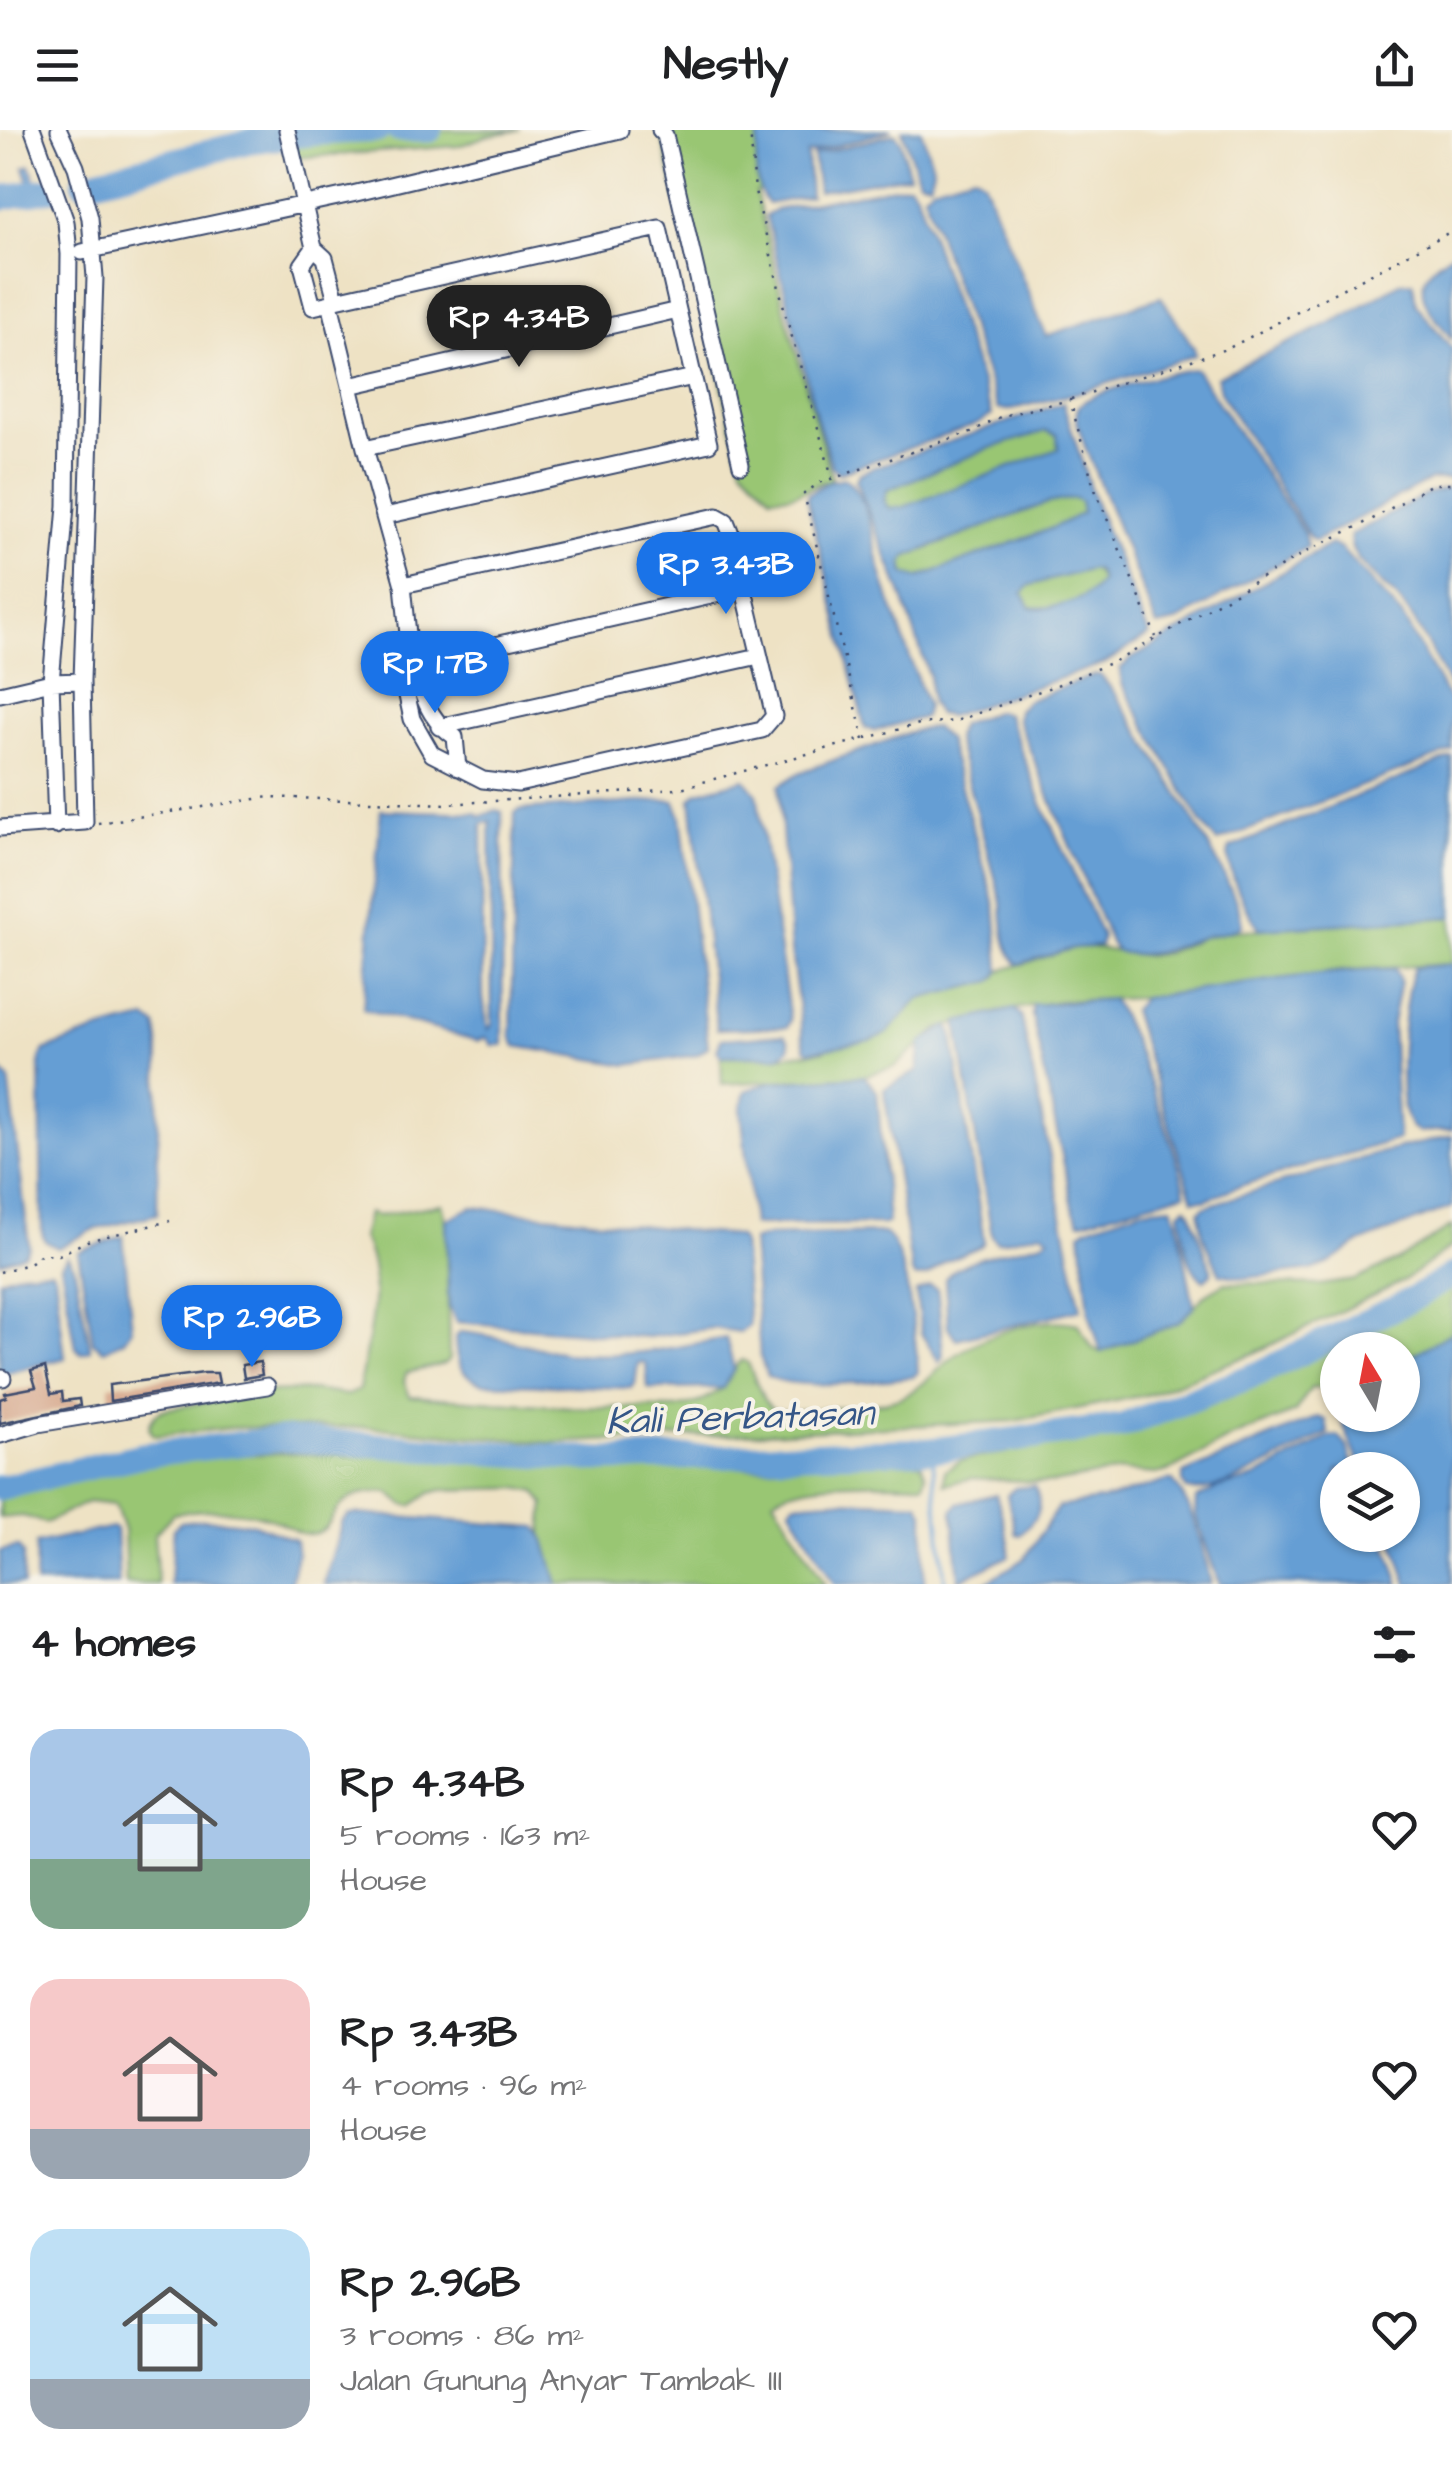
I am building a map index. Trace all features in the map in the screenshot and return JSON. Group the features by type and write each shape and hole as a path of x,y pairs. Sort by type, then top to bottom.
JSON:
{"street":[{"path":"0,828 56,826 84,822 82,681 95,350 92,251 90,218 76,167 58,130 34,134 66,222 68,254 66,506 51,682 56,826"},
{"path":"287,130 314,248 325,258 350,386 403,585 411,664 406,691 412,720 432,754 483,780 518,784 762,730 774,716 730,531 726,521 717,516 403,585"},
{"path":"68,254 305,204 620,130"},
{"path":"660,130 665,135 741,465"},
{"path":"314,248 302,265 313,307 660,228 709,444 385,516"},
{"path":"350,386 678,310"},
{"path":"365,448 694,377"},
{"path":"411,664 742,589"},
{"path":"439,726 759,656"},
{"path":"411,664 429,714 455,737 458,768"},
{"path":"0,694 51,682 82,681"},
{"path":"0,1436 38,1424 267,1386"}],"path":[{"path":"750,130 756,191 832,478"},
{"path":"864,740 803,498 819,483 971,432 1002,416 1070,400 1229,348 1452,231"},
{"path":"1070,400 1094,487 1156,638"},
{"path":"84,822 269,797 448,804 677,790 919,724 956,722 1122,658 1426,487 1437,482 1452,484"},
{"path":"0,1272 28,1264 41,1254 59,1255 87,1241 170,1221"}],"green space":[{"path":"287,130 520,130 459,146 294,158"},
{"path":"660,130 759,130 756,175 760,191 756,192 832,479 797,493 771,496 741,465"},
{"path":"1046,431 1057,435 1058,449 902,508 888,508 884,500 887,490 987,449"},
{"path":"1074,498 1080,501 1082,513 1050,529 917,578 905,575 906,557 1047,503"},
{"path":"1092,569 1101,580 1089,593 1070,602 1030,607 1023,593 1030,585"},
{"path":"1452,917 1452,964 1348,970 1143,998 1059,1001 998,1012 938,1029 896,1066 864,1076 722,1084 721,1056 823,1051 919,999 997,977 1000,971 1074,948 1147,956 1232,931"},
{"path":"442,1204 446,1220 449,1359 445,1364 406,1373 404,1382 410,1396 571,1407 677,1408 700,1402 723,1388 743,1360 772,1409 828,1409 883,1402 913,1390 971,1346 1016,1328 1048,1322 1078,1324 1092,1348 1101,1352 1178,1323 1205,1295 1225,1283 1319,1285 1355,1280 1398,1260 1452,1226 1452,1246 1402,1282 1254,1353 1150,1394 1014,1421 552,1443 366,1427 231,1428 154,1436 149,1428 151,1421 166,1409 269,1392 312,1390 348,1395 359,1390 374,1292 369,1254 362,1238 368,1213 377,1216"},
{"path":"1452,1282 1452,1332 1420,1351 1420,1332 1365,1332"},
{"path":"1320,1356 1320,1388 1311,1388 1295,1412 1231,1438 1169,1471 1121,1471 1052,1483 973,1478 945,1484 945,1470 960,1461 1079,1442 1163,1421"},
{"path":"285,1453 631,1467 698,1464 751,1468 914,1462 921,1463 926,1475 924,1484 824,1485 787,1492 774,1499 825,1584 558,1584 542,1532 545,1504 536,1492 517,1488 442,1490 412,1506 389,1493 361,1495 348,1500 325,1528 311,1534 243,1512 200,1510 173,1514 154,1535 158,1584 126,1584 124,1530 115,1505 88,1502 45,1523 23,1516 0,1518 0,1495 107,1468 161,1459"}],"water":[{"path":"759,130 892,130 807,154 810,196 768,204 757,179"},
{"path":"902,130 921,130 934,169 930,182 919,180"},
{"path":"895,134 909,175 818,191 813,155"},
{"path":"30,165 38,197 0,201 0,195 31,188 24,167"},
{"path":"974,174 983,180 1046,336 1161,297 1195,355 1084,391 1009,410 998,409 924,194 932,186"},
{"path":"909,184 917,194 992,415 977,424 838,473 832,467 817,419 766,215"},
{"path":"1452,253 1452,339 1427,304 1423,284 1437,264"},
{"path":"1413,282 1416,304 1452,349 1452,479 1430,480 1315,541 1220,392 1217,377 1343,317 1400,283"},
{"path":"1196,369 1304,533 1307,547 1176,622 1157,626 1084,444 1077,413 1088,400 1117,388"},
{"path":"1063,403 1096,506 1149,635 1105,663 949,716 938,714 931,703 929,675 902,595 856,480 872,468","holes":["1046,431 1057,435 1058,449 901,508 888,508 884,500 887,490 987,449","1074,498 1080,501 1082,513 1050,529 918,578 905,574 903,563 907,556 1047,503","1092,569 1101,580 1080,598 1048,607 1030,607 1023,593 1030,585"]},
{"path":"845,478 865,509 881,572 927,706 924,717 874,731 865,728 807,498 830,481"},
{"path":"1452,487 1452,691 1412,617 1359,560 1351,535 1429,493"},
{"path":"1331,544 1341,549 1402,616 1452,705 1452,751 1217,842 1201,822 1122,684 1120,669"},
{"path":"1100,675 1115,693 1210,849 1238,909 1241,926 1236,929 1153,953 1117,952 1111,944 1017,719 1018,710 1027,701"},
{"path":"997,711 1007,714 1042,804 1102,937 1100,946 1074,948 1018,964 1009,951 1002,902 955,737 960,725"},
{"path":"934,727 947,739 995,905 1000,971 993,981 919,999 886,1034 870,1041 810,1051 803,1039 791,950 779,786 799,773"},
{"path":"1452,757 1452,917 1260,929 1233,876 1230,848"},
{"path":"745,779 757,794 790,1020 787,1027 717,1029 691,799 698,792"},
{"path":"675,801 681,817 708,1047 696,1055 627,1065 516,1046 511,1036 515,813"},
{"path":"381,810 477,813 480,817 496,810 502,812 503,1045 492,1045 486,1037 478,1041 363,1009","holes":["490,821 492,1024 488,1030 483,997 482,824"]},
{"path":"1452,964 1452,1130 1419,1132 1408,1121 1402,1091 1402,1045 1410,981 1414,968"},
{"path":"1395,969 1400,981 1392,1023 1398,1139 1236,1187 1205,1200 1193,1199 1132,1010 1143,998 1300,976"},
{"path":"1111,999 1154,1093 1185,1193 1080,1222 1074,1211 1033,1005"},
{"path":"1014,1009 1021,1015 1081,1309 956,1339 948,1327 945,1279 963,1265 1049,1237 1042,1232 997,1242 992,1236 958,1029 958,1022"},
{"path":"147,1019 156,1025 159,1041 157,1214 93,1230 58,1248 45,1241 42,1233 40,1059 44,1051 69,1041"},
{"path":"947,1026 952,1031 984,1242 946,1261 927,1276 916,1278 912,1273 884,1089 918,1071 921,1043"},
{"path":"784,1035 789,1049 780,1056 721,1056 717,1050 721,1039"},
{"path":"0,1070 9,1079 29,1246 24,1254 0,1262"},
{"path":"864,1076 877,1091 888,1222 753,1225 741,1109 745,1091 771,1082"},
{"path":"1452,1136 1452,1207 1357,1244 1328,1264 1311,1270 1245,1278 1220,1274 1203,1235 1199,1212 1203,1207 1379,1153"},
{"path":"1172,1206 1194,1307 1178,1323 1101,1352 1089,1312 1081,1232 1141,1209"},
{"path":"1186,1206 1211,1269 1204,1280 1193,1268 1186,1250 1180,1212"},
{"path":"472,1207 737,1236 742,1242 749,1326 740,1332 713,1328 648,1337 456,1322 449,1306 446,1220"},
{"path":"884,1233 892,1242 904,1275 918,1372 913,1377 838,1384 798,1383 767,1376 760,1356 752,1241 767,1236"},
{"path":"123,1236 132,1329 124,1340 104,1350 93,1342 78,1252"},
{"path":"67,1256 74,1266 90,1346 90,1350 81,1353 76,1348 61,1265"},
{"path":"51,1270 55,1275 65,1358 0,1375 0,1279 21,1272"},
{"path":"930,1286 937,1289 938,1296 943,1356 939,1362 921,1333 916,1292"},
{"path":"460,1332 552,1351 606,1355 726,1338 734,1369 723,1388 648,1388 643,1362 638,1363 631,1388 482,1383 460,1366 455,1337"},
{"path":"1452,1332 1452,1584 1408,1584 1397,1552 1420,1552 1420,1452 1354,1452 1346,1432 1420,1432 1420,1351"},
{"path":"1318,1417 1320,1432 1328,1432 1219,1486 1187,1490 1183,1474"},
{"path":"1338,1436 1349,1452 1320,1452 1320,1552 1389,1552 1400,1584 1219,1584 1195,1514 1196,1499 1217,1488 1255,1478 1329,1437"},
{"path":"1173,1481 1192,1517 1211,1584 984,1584 1025,1558 1058,1507 1111,1498"},
{"path":"1034,1486 1039,1500 1037,1512 1026,1529 1016,1534 1007,1495 1015,1488"},
{"path":"996,1494 1009,1556 959,1580 953,1511 959,1503"},
{"path":"794,1503 919,1503 924,1512 924,1584 834,1584 791,1508"},
{"path":"348,1515 537,1527 545,1540 558,1584 324,1584 342,1522"},
{"path":"204,1519 254,1524 295,1540 297,1555 290,1584 170,1584 174,1528 181,1522"},
{"path":"112,1527 116,1530 119,1584 35,1584 36,1544"},
{"path":"18,1547 23,1554 23,1584 0,1584 0,1551"}],"building":[{"path":"260,1362 262,1375 244,1378 242,1365"},
{"path":"45,1367 51,1394 62,1392 63,1401 79,1399 80,1406 0,1423 0,1399 6,1397 5,1393 36,1387 31,1371"},
{"path":"217,1373 219,1383 110,1401 109,1385"}],"waterway":[{"path":"84,183 251,141 378,130"},
{"path":"398,130 430,130"},
{"path":"0,198 52,189"},
{"name":"Kali Perbatasan","path":"0,1488 142,1455 282,1439 603,1460 932,1450 1122,1426 1257,1374 1415,1298 1452,1275"},
{"path":"932,1450 945,1584"}]}
